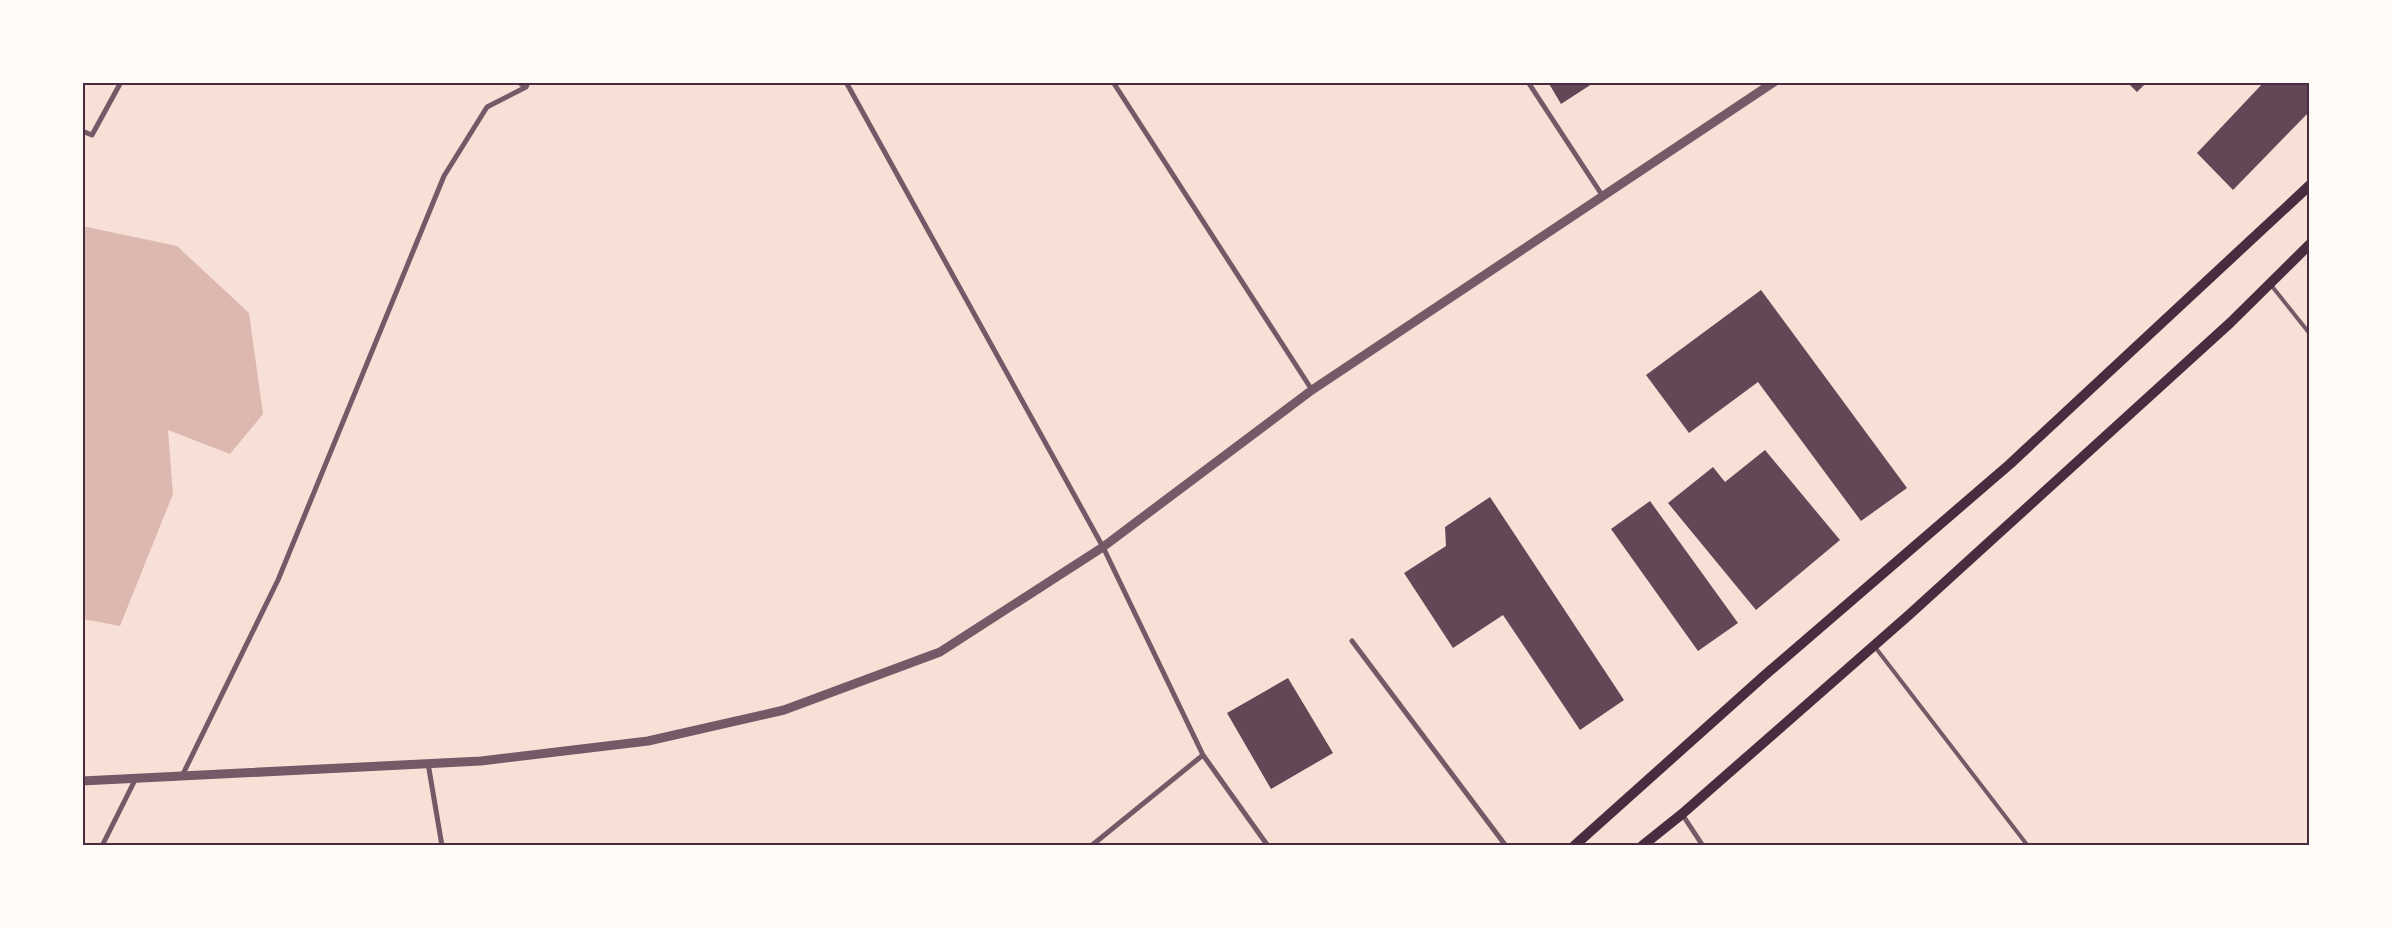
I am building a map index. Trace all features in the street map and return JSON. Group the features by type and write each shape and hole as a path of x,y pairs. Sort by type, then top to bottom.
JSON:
{"main road":[{"path":"1574,846 1765,675 2010,464 2310,185"},
{"path":"1642,846 1682,814 1874,646 2230,323 2310,244"}],"street":[{"path":"82,131 92,135 121,82"},
{"path":"518,82 527,84"},
{"path":"846,82 1103,547 1203,755 1268,846"},
{"path":"1113,82 1312,390"},
{"path":"1528,82 1602,195"},
{"path":"82,781 134,780 481,761 648,741 784,710 940,652 1103,547 1312,390 1774,82"},
{"path":"182,776 278,580 444,176 487,107 527,84"},
{"path":"1352,641 1506,846"},
{"path":"1092,846 1203,755"},
{"path":"428,763 442,846"},
{"path":"102,846 134,780"},
{"path":"1682,814 1703,846"}],"lane":[{"path":"2269,284 2310,334"},
{"path":"1874,646 2028,846"}],"shaded area":[{"path":"82,226 177,246 249,313 263,414 230,454 168,430 173,494 120,626 83,619"}],"building":[{"path":"1548,82 1595,82 1561,104"},
{"path":"2127,82 2147,82 2137,92"},
{"path":"2264,82 2310,82 2310,111 2233,190 2197,153"},
{"path":"1761,290 1907,488 1861,521 1758,382 1689,433 1646,375"},
{"path":"1765,450 1840,540 1756,610 1668,503 1713,467 1725,482"},
{"path":"1490,497 1624,700 1580,730 1503,615 1453,648 1404,573 1446,546 1445,527"},
{"path":"1650,501 1738,623 1698,651 1611,529"},
{"path":"1288,678 1333,753 1271,789 1227,713"}]}
